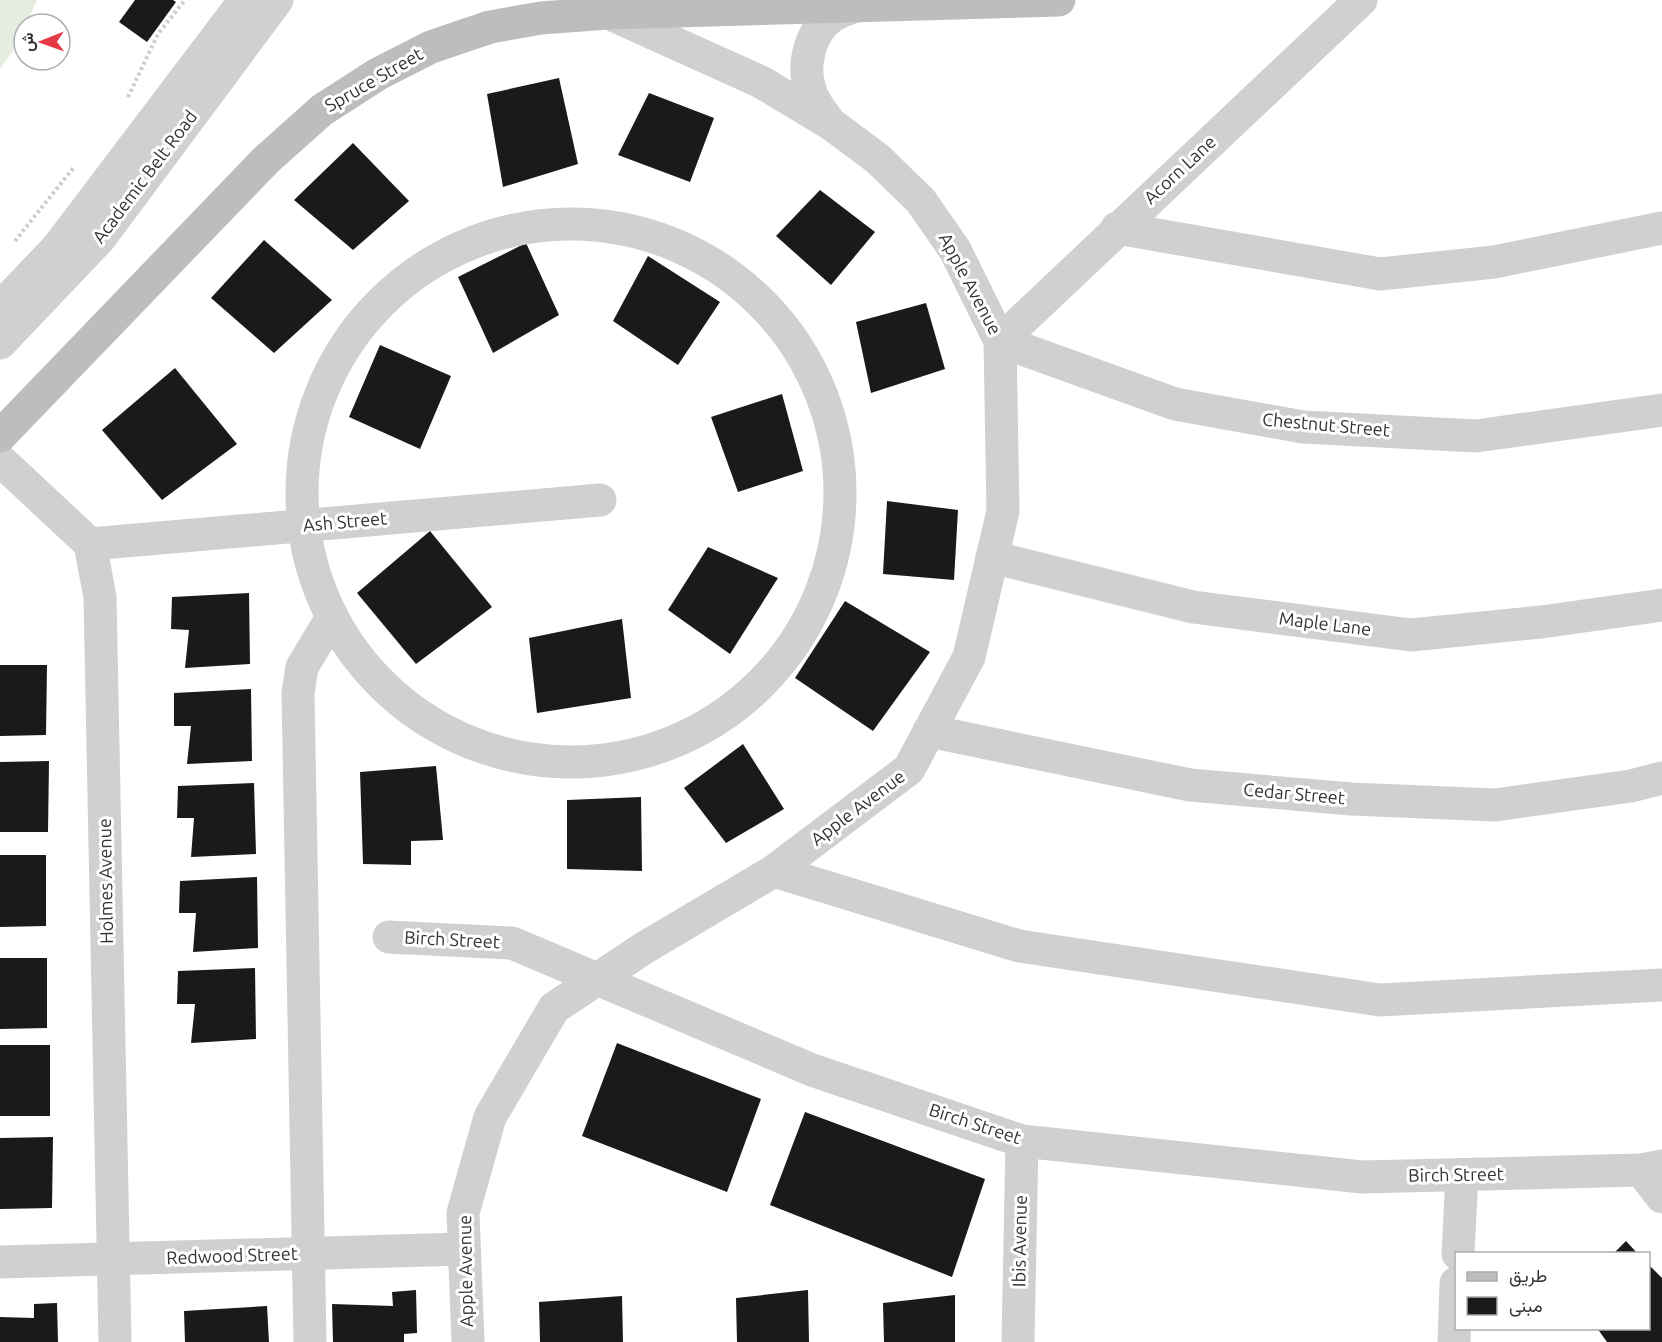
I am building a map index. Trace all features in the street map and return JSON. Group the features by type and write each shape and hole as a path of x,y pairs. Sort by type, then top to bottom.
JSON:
{"main road":[{"name":"Spruce Street","path":"0,436 266,160 322,110 378,74 431,47 490,27 541,18 608,13 1059,0"}],"street":[{"name":"Academic Belt Road","path":"0,308 58,247 245,0"},
{"name":"Academic Belt Road","path":"0,343 100,238 277,0"},
{"name":"Acorn Lane","path":"1000,340 1360,0"},
{"name":"Apple Avenue","path":"831,124 817,106 809,88 807,73 809,51 816,33 830,17 856,6"},
{"name":"Apple Avenue","path":"468,1342 463,1213 490,1117 554,1008 644,948 774,871 909,769 969,657 1003,511 1000,340 955,250 921,201 878,159 831,124 761,82 608,13"},
{"path":"594,222 672,242 741,282 795,341 829,413 841,492 830,571 796,644 742,703 674,744 597,764 517,760 442,732 379,684 332,619 313,574 303,526 305,445 330,370 376,304 440,256 514,228 594,222"},
{"path":"1118,228 1380,273 1494,262 1662,228"},
{"name":"Chestnut Street","path":"1000,340 1175,404 1303,427 1476,436 1662,410"},
{"path":"0,460 90,544"},
{"name":"Ash Street","path":"90,544 600,500"},
{"name":"Holmes Avenue","path":"90,544 100,597 115,1342"},
{"name":"Maple Lane","path":"992,557 1193,607 1411,635 1541,622 1662,605"},
{"path":"310,1342 298,693 302,667 332,619"},
{"name":"Cedar Street","path":"929,731 1190,785 1351,799 1495,805 1631,786 1662,778"},
{"path":"774,871 1019,946 1380,1000 1662,984"},
{"name":"Birch Street","path":"389,937 512,943 812,1070 1022,1141 1362,1177 1652,1168"},
{"name":"Ibis Avenue","path":"1018,1342 1022,1141"},
{"path":"1652,1168 1662,1197"},
{"path":"1458,1252 1462,1174"},
{"name":"Redwood Street","path":"0,1262 464,1250"},
{"path":"1454,1342 1455,1312"}],"path":[{"path":"125,102 158,34 185,0"},
{"path":"15,241 81,158"}],"shaded area":[{"path":"0,0 37,0 32,12 12,12 12,54 0,69"}],"building":[{"path":"135,0 173,0 176,2 147,42 119,22"},
{"path":"559,78 578,164 503,187 487,94"},
{"path":"649,93 714,118 690,182 618,155"},
{"path":"353,143 409,201 353,250 294,200"},
{"path":"820,190 875,232 831,285 776,236"},
{"path":"264,240 332,300 274,353 211,298"},
{"path":"526,243 559,315 493,353 458,277"},
{"path":"648,256 720,302 678,365 613,321"},
{"path":"926,303 945,369 871,393 856,322"},
{"path":"380,345 451,376 420,449 349,417"},
{"path":"175,368 237,444 162,500 102,430"},
{"path":"782,394 803,471 738,492 711,417"},
{"path":"887,501 958,510 954,580 883,574"},
{"path":"430,531 492,607 416,664 357,593"},
{"path":"708,547 778,578 730,654 668,610"},
{"path":"249,593 250,664 185,668 189,630 171,629 172,597"},
{"path":"845,601 930,652 873,731 795,678"},
{"path":"622,619 631,698 537,713 529,638"},
{"path":"0,665 47,665 46,735 0,736"},
{"path":"251,689 252,761 187,764 191,726 174,726 174,693"},
{"path":"743,744 784,809 726,843 684,788"},
{"path":"49,761 48,832 0,832 0,762"},
{"path":"436,766 443,840 411,841 411,865 363,864 360,772"},
{"path":"254,783 256,854 191,857 194,818 177,818 178,786"},
{"path":"641,797 642,871 567,869 567,800"},
{"path":"0,855 46,855 46,926 0,927"},
{"path":"257,877 258,948 193,952 196,913 179,913 180,881"},
{"path":"0,958 47,958 47,1028 0,1029"},
{"path":"255,968 256,1039 191,1043 195,1004 177,1004 178,971"},
{"path":"617,1043 761,1099 727,1192 582,1136"},
{"path":"0,1045 50,1045 50,1116 0,1116"},
{"path":"805,1112 985,1179 952,1277 770,1205"},
{"path":"53,1137 52,1208 0,1209 0,1138"},
{"path":"1626,1241 1636,1252 1615,1252"},
{"path":"1650,1266 1662,1278 1662,1342 1607,1342 1598,1330 1650,1330"},
{"path":"416,1290 417,1333 404,1334 404,1342 333,1342 332,1304 393,1306 392,1292"},
{"path":"808,1290 809,1342 737,1342 736,1298"},
{"path":"955,1295 955,1342 884,1342 883,1303"},
{"path":"622,1296 623,1342 540,1342 539,1302"},
{"path":"57,1303 58,1342 0,1342 0,1317 34,1318 34,1304"},
{"path":"267,1306 269,1342 185,1342 184,1311"}]}
